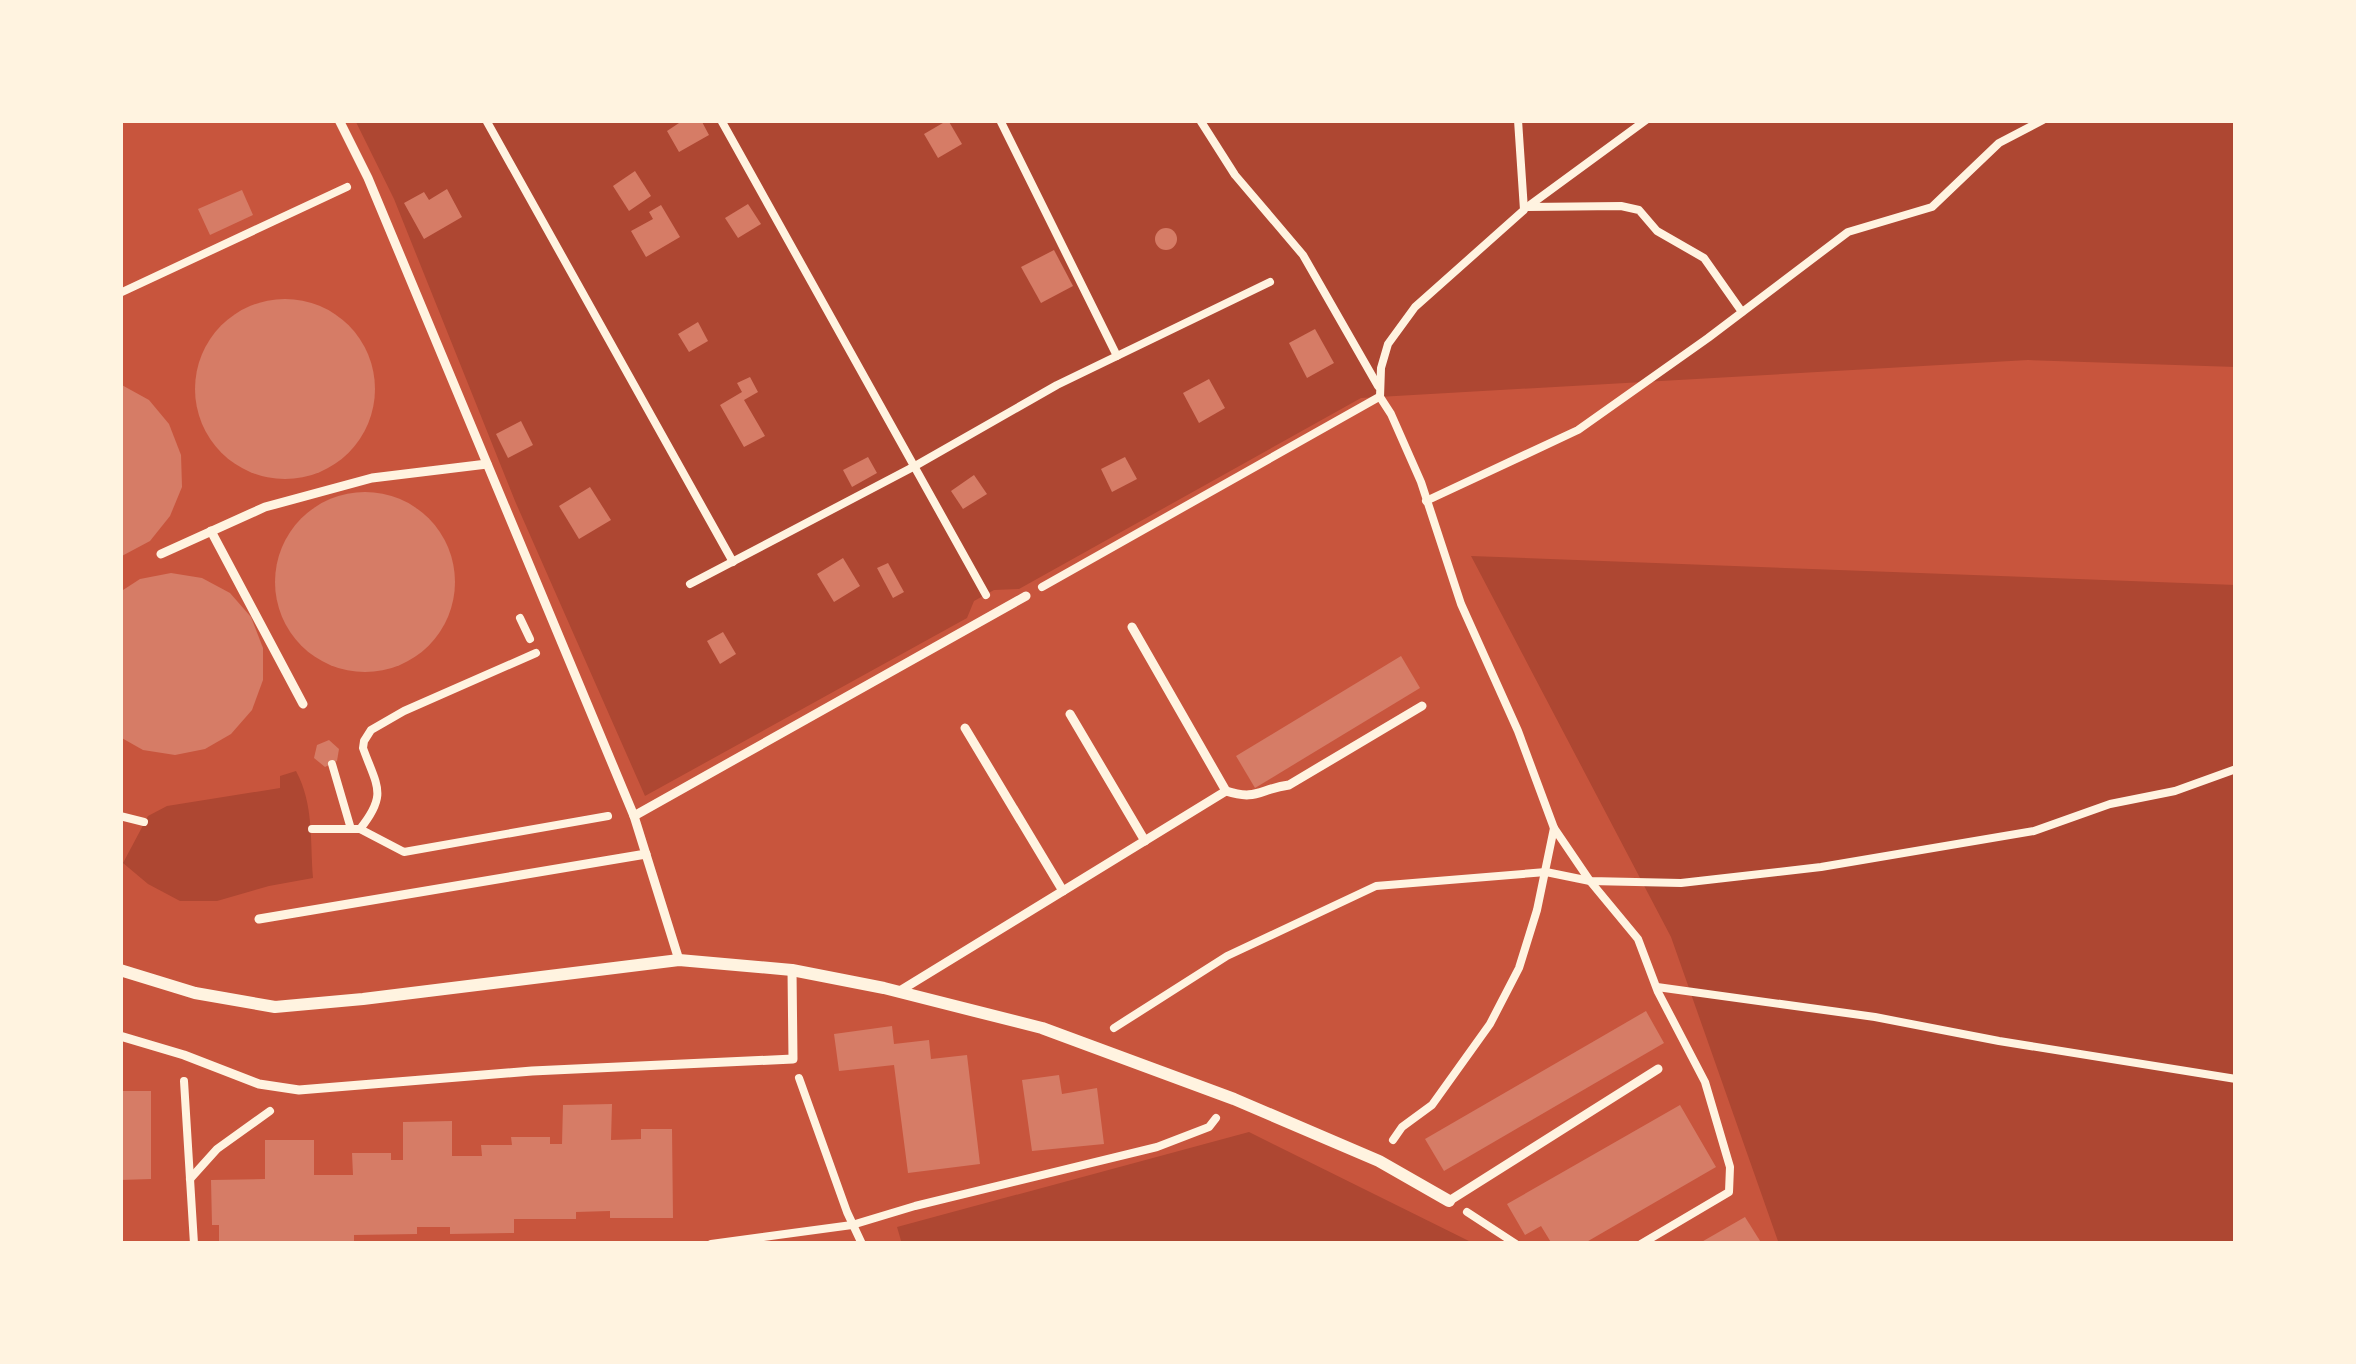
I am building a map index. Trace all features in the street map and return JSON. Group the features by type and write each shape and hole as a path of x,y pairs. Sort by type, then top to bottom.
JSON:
{"street":[{"path":"120,970 195,993 275,1007 679,960 792,970 1042,1028 1234,1100 1378,1161 1449,1201"}],"lane":[{"path":"339,120 368,178 634,816 679,960"},
{"path":"160,554 265,507 372,478 487,464"},
{"path":"211,532 303,704"},
{"path":"634,816 1025,596"},
{"path":"1132,627 1226,791 1246,798 1289,785 1422,706"},
{"path":"1070,714 1144,841"},
{"path":"965,728 1063,891"},
{"path":"898,992 1226,791"},
{"path":"259,919 646,854"},
{"path":"120,1036 259,1084 299,1090 532,1071 793,1060 792,970"},
{"path":"1449,1201 1658,1069"}],"path":[{"path":"486,120 733,562"},
{"path":"722,120 996,612"},
{"path":"1000,120 1117,356"},
{"path":"1200,120 1235,175 1303,255 1379,392 1554,828 1638,939 1705,1082 1730,1167 1730,1192 1641,1244"},
{"path":"1518,120 1525,209"},
{"path":"1025,596 1379,392 1388,344 1415,307 1525,209 1646,120"},
{"path":"1426,501 1578,430 1848,232 1932,207 1999,143 2043,120"},
{"path":"120,293 368,178"},
{"path":"1525,209 1621,206 1639,211 1657,231 1704,258 1742,312"},
{"path":"690,584 1057,385 1270,282"},
{"path":"356,829 378,807 379,795 363,748 371,730 536,653 520,618"},
{"path":"332,764 356,829"},
{"path":"1088,1045 1227,956 1376,886 1546,872 1590,881 1681,883 1821,867 2035,831 2110,804 2175,791 2236,769"},
{"path":"312,829 356,829 404,852 609,816 600,796"},
{"path":"120,816 144,822"},
{"path":"1378,1161 1402,1127 1432,1105 1490,1024 1519,968 1554,828"},
{"path":"1657,987 1876,1017 2236,1079"},
{"path":"793,1060 862,1244"},
{"path":"185,1093 194,1244"},
{"path":"711,1244 852,1225 1157,1147 1209,1127 1234,1100"},
{"path":"189,1180 217,1149 255,1121"},
{"path":"1449,1201 1516,1244"}],"shaded area":[{"path":"355,120 2236,120 2236,367 2028,360 1361,398 1019,589 994,590 974,601 967,618 645,796 515,501 394,199"},
{"path":"1471,556 2236,585 2236,1244 1779,1244 1671,937"},
{"path":"296,771 308,810 313,878 217,901 180,901 148,884 123,863 148,816 167,806 280,788 280,776"},
{"path":"1249,1132 1475,1244 902,1244 897,1227"}],"building":[{"path":"677,120 701,120 709,135 679,152 667,131"},
{"path":"948,120 962,144 938,158 924,134"},
{"path":"635,171 651,196 629,211 613,186"},
{"path":"447,189 462,217 424,239 404,203 424,192 429,200"},
{"path":"242,190 253,215 210,235 198,209"},
{"path":"748,204 761,224 738,238 725,218"},
{"path":"661,205 680,237 646,257 631,231 653,219 649,212"},
{"path":"1166,228 1177,239 1166,250 1155,239"},
{"path":"1054,250 1073,286 1041,303 1021,267"},
{"path":"285,299 320,305 349,325 369,354 375,389 369,424 349,453 320,473 285,479 250,473 221,453 201,424 195,389 201,354 221,325 250,305"},
{"path":"698,322 708,341 689,352 678,334"},
{"path":"1315,329 1334,363 1307,378 1289,343"},
{"path":"750,377 758,392 744,400 765,436 744,447 720,405 742,392 737,383"},
{"path":"1209,379 1225,408 1199,423 1183,393"},
{"path":"120,384 149,400 169,424 181,455 182,487 170,516 150,541 120,557"},
{"path":"521,421 533,445 508,458 496,434"},
{"path":"868,457 877,473 852,487 843,470"},
{"path":"1125,457 1137,479 1112,492 1101,469"},
{"path":"974,475 987,494 963,509 951,491"},
{"path":"590,487 611,520 579,539 559,506"},
{"path":"365,492 399,499 429,518 448,548 455,582 448,616 429,646 399,665 365,672 331,665 301,646 282,616 275,582 282,548 301,518 331,499"},
{"path":"843,558 860,586 834,602 817,574"},
{"path":"888,563 904,592 893,598 877,568"},
{"path":"171,573 202,578 230,593 251,617 263,648 263,680 252,710 231,734 205,749 175,755 143,750 120,737 120,592 140,579"},
{"path":"723,632 736,654 720,664 707,641"},
{"path":"1401,656 1420,688 1255,788 1236,756"},
{"path":"329,740 339,749 337,761 325,767 314,758 317,745"},
{"path":"1646,1011 1664,1043 1444,1171 1425,1139"},
{"path":"892,1026 894,1044 929,1040 931,1059 967,1055 980,1164 908,1173 894,1065 839,1071 834,1034"},
{"path":"1059,1075 1062,1094 1097,1088 1104,1144 1032,1151 1022,1080"},
{"path":"120,1091 151,1091 151,1179 120,1180"},
{"path":"612,1104 611,1140 641,1139 641,1129 672,1129 673,1218 610,1218 610,1211 576,1212 576,1219 514,1219 514,1233 450,1234 450,1227 417,1227 417,1234 354,1235 354,1242 318,1244 219,1244 219,1225 212,1225 211,1180 265,1179 265,1140 314,1140 314,1175 353,1175 352,1153 391,1153 391,1160 403,1160 403,1122 452,1121 452,1156 482,1156 481,1145 512,1145 511,1137 550,1137 550,1144 562,1144 563,1105"},
{"path":"1680,1105 1716,1167 1583,1244 1552,1244 1541,1226 1525,1235 1507,1204"},
{"path":"1745,1217 1762,1244 1698,1244"}]}
